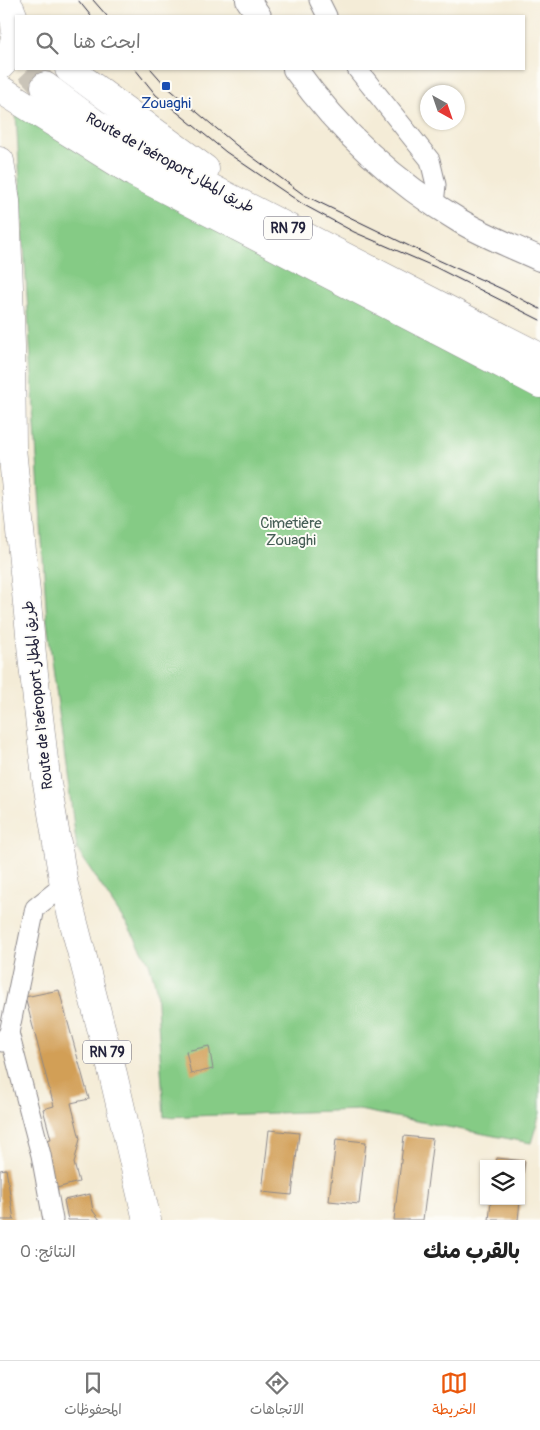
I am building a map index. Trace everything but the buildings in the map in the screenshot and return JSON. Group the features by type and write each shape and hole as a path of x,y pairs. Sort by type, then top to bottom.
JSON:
{"highway":[{"path":"6,0 15,19"},
{"path":"0,66 7,59 15,41"},
{"name":"RN 79","path":"71,70 283,226"},
{"name":"Route de l'aéroport طريق المطار","path":"45,86 96,124 176,170 540,357"},
{"path":"0,89 134,173 540,384"},
{"name":"Route de l'aéroport طريق المطار","path":"0,161 6,201 12,448 44,759 64,885 110,1064 147,1220"},
{"name":"RN 79","path":"0,382 12,448"}],"street":[{"path":"248,0 258,15"},
{"path":"319,0 326,15"},
{"path":"296,70 330,113 366,152 399,181 461,222 540,259"},
{"path":"358,70 430,160 436,184 434,204"},
{"path":"53,1220 41,1155 4,1039 36,908 64,885"}],"green space":[{"name":"Cimetière Zouaghi","path":"19,112 540,385 540,1113 531,1143 359,1110 164,1117 156,988 149,963 133,934 77,849 47,622 16,115"}],"tunnel":[{"path":"30,70 45,86"}],"tram line":[{"path":"78,0 90,15"},
{"path":"93,0 106,15"},
{"path":"136,70 156,95 226,152 304,205 354,232 435,267 540,320"},
{"path":"152,70 166,86 236,145 304,195 540,309"}],"place":[{"name":"Zouaghi","path":"166,86"}]}
